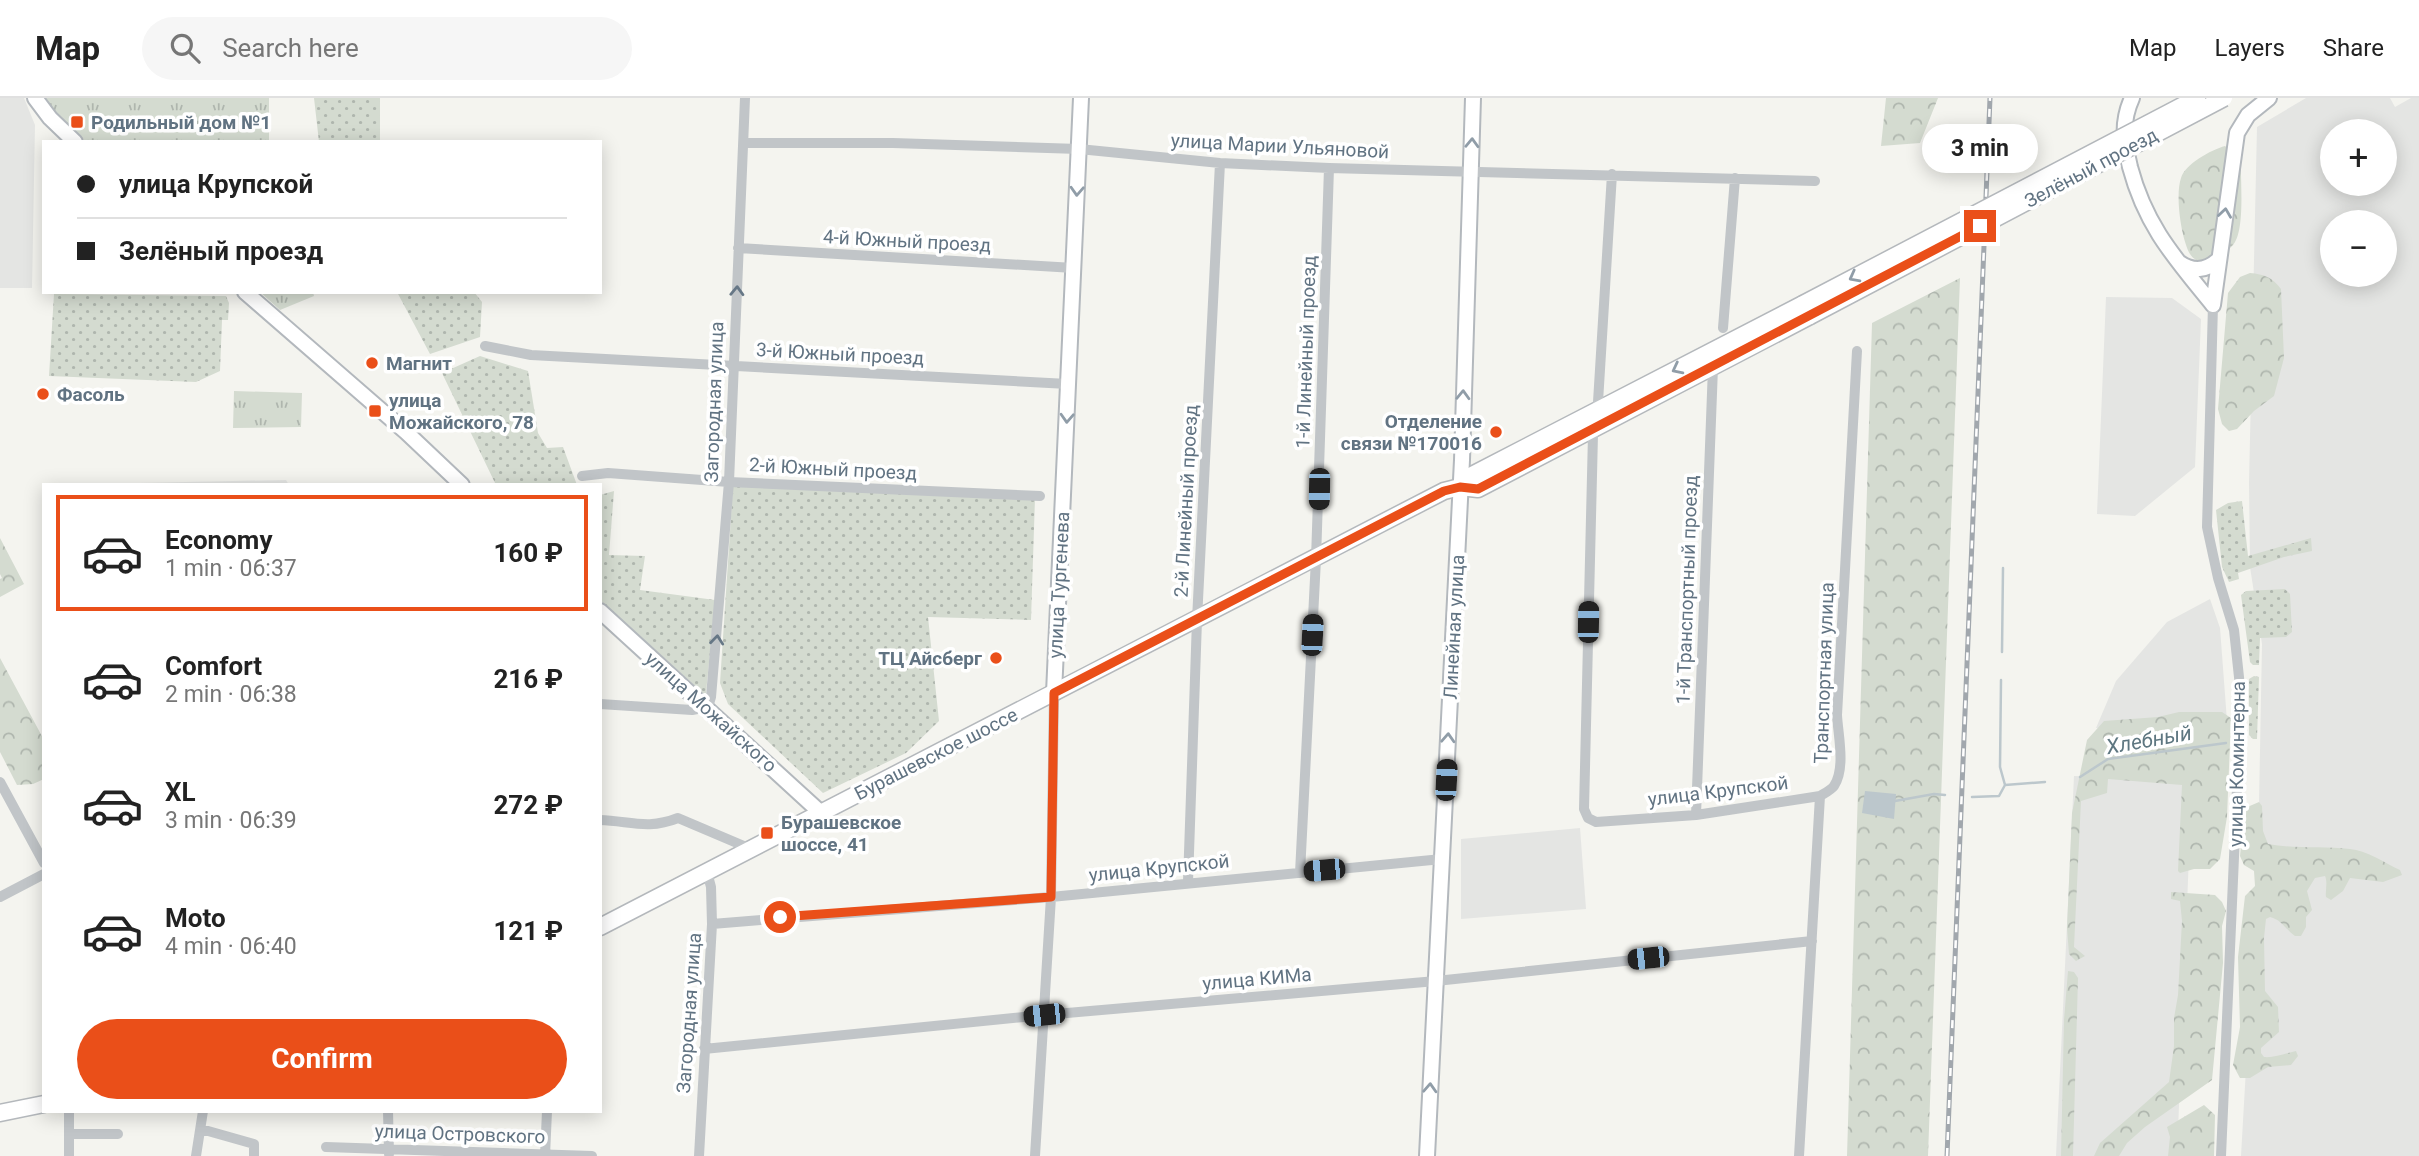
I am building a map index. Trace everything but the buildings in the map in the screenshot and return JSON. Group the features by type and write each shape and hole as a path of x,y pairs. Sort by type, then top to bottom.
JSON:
{"main road":[{"name":"Зелёный проезд","path":"1806,310 2197,98"},
{"name":"Зелёный проезд","path":"1806,310 2224,98"},
{"name":"Бурашевское шоссе","path":"602,926 1317,559 1444,491 1460,487 1478,489 1713,367 1806,310"},
{"name":"Бурашевское шоссе","path":"1460,487 1470,476 1601,408 1806,310"},
{"path":"0,1113 42,1104"}],"street":[{"path":"35,98 50,118 73,140"},
{"name":"Загородная улица","path":"708,708 719,616 729,482 745,98"},
{"name":"улица Тургенева","path":"1035,1156 1051,897 1054,693 1081,98"},
{"name":"Линейная улица","path":"1427,1156 1460,487 1473,98"},
{"path":"2132,98 2126,115 2124,138 2136,189 2152,225 2213,305"},
{"path":"2213,305 2237,133 2248,114 2269,98"},
{"name":"улица Марии Ульяновой","path":"744,143 893,143 1079,149 1220,163 1329,168 1815,181"},
{"name":"2-й Линейный проезд","path":"1188,882 1197,620 1220,163"},
{"name":"1-й Линейный проезд","path":"1300,873 1317,559 1329,168"},
{"path":"1601,408 1598,402 1612,174"},
{"path":"1723,328 1735,178"},
{"name":"4-й Южный проезд","path":"738,248 1074,268"},
{"path":"2179,262 2197,270 2210,267 2218,260"},
{"path":"247,294 406,432 460,483"},
{"name":"улица Коминтерна","path":"2213,305 2207,527 2218,578 2234,630 2241,696 2221,1156"},
{"name":"3-й Южный проезд","path":"485,346 531,355 1068,384"},
{"name":"Транспортная улица","path":"1820,796 1833,788 1839,775 1837,715 1857,351"},
{"name":"1-й Транспортный проезд","path":"1696,815 1713,367"},
{"name":"улица Крупской","path":"1591,429 1584,810 1588,818 1596,822 1696,815 1820,796"},
{"name":"2-й Южный проезд","path":"582,476 608,473 729,482 1040,496"},
{"name":"улица Можайского","path":"602,613 821,813"},
{"path":"602,704 692,710 708,708"},
{"path":"0,782 42,859"},
{"path":"1799,1156 1820,796"},
{"path":"602,820 642,826 661,824 678,818 751,849"},
{"name":"улица Крупской","path":"712,924 1051,897 1442,859"},
{"name":"Загородная улица","path":"699,1156 712,924 711,887 706,872"},
{"path":"0,897 42,875"},
{"name":"улица КИМа","path":"704,1049 1044,1015 1436,981 1812,941"},
{"path":"69,1113 69,1156"},
{"path":"196,1156 203,1113"},
{"path":"388,1113 389,1153"},
{"path":"545,1155 547,1113"},
{"path":"201,1129 254,1150"},
{"path":"69,1134 118,1134"},
{"name":"улица Островского","path":"326,1147 389,1153 592,1156"}],"shaded area":[{"path":"0,98 24,98 35,125 32,288 0,288"},
{"path":"2306,98 2390,98 2395,107 2411,98 2419,98 2419,1156 2241,1156 2258,858 2262,644 2250,567 2249,483 2257,127"},
{"path":"2106,297 2172,298 2201,319 2195,467 2135,516 2097,514"},
{"path":"286,480 288,483 139,483"},
{"path":"2210,599 2220,628 2227,721 2096,728 2116,681 2167,622"},
{"path":"2074,776 2192,780 2177,1156 2056,1156"},
{"path":"1865,791 1896,794 1894,819 1862,813"},
{"path":"1580,828 1586,909 1461,919 1461,839"}],"green space":[{"path":"43,98 269,98 269,140 84,140 55,114"},
{"path":"314,98 380,98 380,140 319,140"},
{"path":"1886,98 1938,98 1920,143 1881,146"},
{"path":"2225,146 2241,159 2239,230 2229,249 2204,263 2190,254 2184,238 2179,185 2183,173 2193,163"},
{"path":"2250,273 2268,277 2281,289 2284,358 2274,396 2254,411 2237,429 2229,431 2222,424 2218,409 2228,293 2240,277"},
{"path":"1960,278 1928,1156 1847,1156 1872,323"},
{"path":"54,294 226,296 229,303 228,320 222,320 220,371 196,382 49,376"},
{"path":"262,294 314,294 314,296 280,310"},
{"path":"398,294 476,294 482,302 480,337 430,354"},
{"path":"480,356 528,371 538,433 547,448 563,447 576,483 495,483 442,373"},
{"path":"234,391 302,393 301,427 233,428"},
{"path":"733,486 1035,498 1031,620 928,617 939,721 906,753 823,793 728,704 720,683"},
{"path":"614,491 609,555 645,556 640,590 715,600 706,693 602,602 602,494"},
{"path":"2242,501 2248,556 2311,538 2312,551 2284,557 2238,573 2239,579 2229,582 2222,567 2216,510 2228,503"},
{"path":"0,538 24,584 0,597 2,578"},
{"path":"2285,589 2290,594 2292,632 2286,637 2260,638 2259,665 2253,665 2250,662 2241,595 2246,591"},
{"path":"0,658 42,736 42,780 33,784 17,785 0,752"},
{"path":"2259,677 2257,739 2249,735 2249,679"},
{"path":"2179,712 2222,712 2231,718 2227,817 2220,859 2210,869 2194,869 2180,873 2178,871 2182,785 2108,779 2107,793 2081,801 2074,947 2085,956 2076,961 2069,954 2067,928 2072,813 2087,740 2104,721 2158,717"},
{"path":"2259,802 2262,806 2263,831 2268,844 2356,850 2400,870 2402,875 2383,882 2350,878 2343,891 2331,900 2326,897 2325,876 2315,878 2307,891 2312,910 2306,917 2306,927 2301,936 2295,936 2274,918 2266,919 2265,991 2278,1007 2279,1032 2261,1048 2261,1053 2268,1057 2296,1051 2298,1056 2291,1065 2268,1067 2250,1078 2240,1078 2233,1065 2240,1027 2238,957 2245,896 2255,886 2254,871 2244,865 2240,856 2245,808"},
{"path":"2171,892 2215,895 2226,911 2222,926 2223,963 2212,1080 2145,1127 2127,1143 2119,1156 2094,1156 2100,1143 2169,1082 2182,921 2180,901 2171,899"},
{"path":"2068,971 2074,972 2078,978 2073,1156 2061,1156 2064,1020"},
{"path":"2204,1105 2215,1115 2214,1156 2168,1156 2170,1137 2167,1127"}],"waterway":[{"path":"2002,652 2003,568"},
{"path":"2001,680 2000,767 2005,785"},
{"name":"Хлебный","path":"2080,777 2108,759 2226,743"},
{"name":"Хлебный","path":"1972,797 1999,796 2005,785 2045,782"},
{"name":"Хлебный","path":"1895,801 1934,794 1945,795"}],"railway":[{"path":"1947,1156 1990,98"}],"place":[{"name":"Родильный дом №1","path":"77,122"},
{"name":"Магнит","path":"372,363"},
{"name":"Фасоль","path":"43,394"},
{"name":"улица Можайского, 78","path":"375,411"},
{"name":"Отделение связи №170016","path":"1496,432"},
{"name":"ТЦ Айсберг","path":"996,658"},
{"name":"Бурашевское шоссе, 41","path":"767,833"}],"route":[{"path":"780,917 1051,897 1054,693 1444,491 1460,487 1478,489 1980,226"}]}
